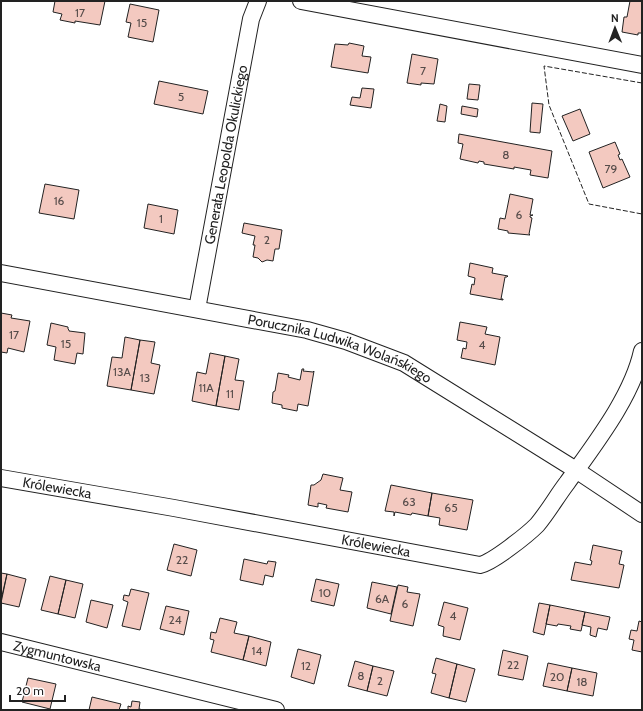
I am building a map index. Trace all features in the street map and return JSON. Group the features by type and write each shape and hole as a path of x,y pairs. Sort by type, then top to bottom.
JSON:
{"street":[{"name":"Generała Leopolda Okulickiego","path":"197,309 251,19 258,1"},
{"path":"301,1 642,65"},
{"name":"Porucznika Ludwika Wolańskiego","path":"1,273 326,334 346,341 404,363 576,470 642,514"},
{"name":"Królewiecka","path":"1,478 174,508 480,565 487,564 536,525 576,470 628,392 642,351"},
{"name":"Zygmuntowska","path":"1,642 276,710"}],"building":[{"path":"55,1 105,1 100,25 60,20 62,14 53,12"},
{"path":"630,1 642,1 642,33 638,33 638,35 622,32 624,17 627,17"},
{"path":"130,4 159,10 153,42 128,37 131,23 126,22"},
{"path":"349,43 364,46 362,56 371,57 368,73 331,67 335,44 348,45"},
{"path":"412,54 438,59 434,84 421,83 421,85 407,83"},
{"path":"159,81 208,91 203,114 154,104"},
{"path":"469,84 480,85 478,100 467,99"},
{"path":"362,88 374,89 371,108 350,105 352,97 360,98"},
{"path":"532,103 543,104 540,133 530,132"},
{"path":"440,104 447,106 445,122 437,121"},
{"path":"462,106 478,109 477,117 461,114"},
{"path":"580,109 590,134 573,141 562,116"},
{"path":"459,134 552,151 548,178 530,175 531,170 514,167 514,169 484,164 484,162 479,161 478,163 460,159 463,144 458,143"},
{"path":"615,142 620,154 618,155 620,160 622,159 630,177 603,188 589,152"},
{"path":"45,184 79,190 74,219 39,213"},
{"path":"510,194 533,199 530,215 533,215 530,216 532,218 530,235 508,233 508,231 498,229 500,218 505,219"},
{"path":"148,204 178,210 174,234 144,228"},
{"path":"244,223 282,230 279,249 275,249 273,261 267,260 262,262 258,258 253,257 255,236 242,233"},
{"path":"470,263 493,268 492,273 508,276 505,277 501,299 503,300 470,294 475,278 468,276"},
{"path":"1,313 12,315 11,318 30,321 24,352 8,348 7,353 1,352"},
{"path":"460,322 487,327 485,334 500,337 495,365 461,358 463,348 466,349 467,342 457,340"},
{"path":"51,323 68,327 69,331 85,333 83,354 77,353 75,364 54,360 56,347 47,345"},
{"path":"125,337 140,340 131,390 107,386 112,357 122,358"},
{"path":"140,340 155,342 151,363 160,365 154,394 131,390"},
{"path":"210,353 225,356 216,406 192,401 197,372 206,374"},
{"path":"225,356 239,359 235,380 244,381 239,410 216,406"},
{"path":"302,369 304,369 303,371 314,371 308,406 298,404 297,411 282,408 282,405 272,403 278,373 289,375 288,377 300,380"},
{"path":"323,474 343,478 340,490 352,492 348,512 326,508 327,505 318,503 318,507 308,505 311,485 314,485 321,480"},
{"path":"391,485 432,493 428,516 395,512 394,516 394,512 385,511"},
{"path":"432,493 473,500 467,530 439,525 440,518 428,516"},
{"path":"174,544 197,550 191,576 167,570"},
{"path":"593,545 622,551 619,564 624,565 619,588 571,580 575,562 591,565 592,561 590,560"},
{"path":"244,559 267,564 268,561 276,562 273,577 265,575 263,585 240,580"},
{"path":"1,573 7,574 1,600"},
{"path":"7,574 26,579 19,607 1,603"},
{"path":"50,576 66,580 58,614 41,610"},
{"path":"316,579 339,584 334,606 311,601"},
{"path":"66,580 83,584 75,618 58,614"},
{"path":"372,582 397,587 391,614 367,608"},
{"path":"398,585 408,587 407,592 420,594 413,626 390,621"},
{"path":"131,589 149,593 140,630 122,626 128,602 123,600 124,595 129,596"},
{"path":"91,600 113,605 107,628 86,622"},
{"path":"444,602 468,608 460,640 443,636 444,627 438,625"},
{"path":"539,603 550,605 544,635 533,632"},
{"path":"550,605 585,612 581,631 570,629 571,626 546,624"},
{"path":"166,606 189,611 184,635 160,629"},
{"path":"585,612 610,617 607,630 598,628 596,637 590,635 591,627 582,625"},
{"path":"220,618 237,622 234,633 249,636 243,660 211,652 214,640 210,639 211,632 216,633"},
{"path":"639,621 642,622 642,652 632,650 634,640 629,639 631,630 637,631"},
{"path":"249,636 271,642 266,666 243,660"},
{"path":"298,649 321,655 314,684 291,677"},
{"path":"503,650 528,656 523,680 498,675"},
{"path":"436,658 457,664 449,698 431,693 436,674 432,673"},
{"path":"355,661 373,666 367,691 348,686"},
{"path":"548,663 572,668 567,691 543,686"},
{"path":"457,664 475,669 466,702 449,698"},
{"path":"373,666 394,671 387,696 367,691"},
{"path":"572,668 597,673 593,696 567,691"},
{"path":"28,678 56,684 50,709 22,702"},
{"path":"92,697 121,704 119,710 89,710"},
{"path":"132,701 140,702 139,709 144,710 128,710 128,706 131,707"}],"fence":[{"path":"642,83 544,66 549,105 589,204 642,214"}]}
